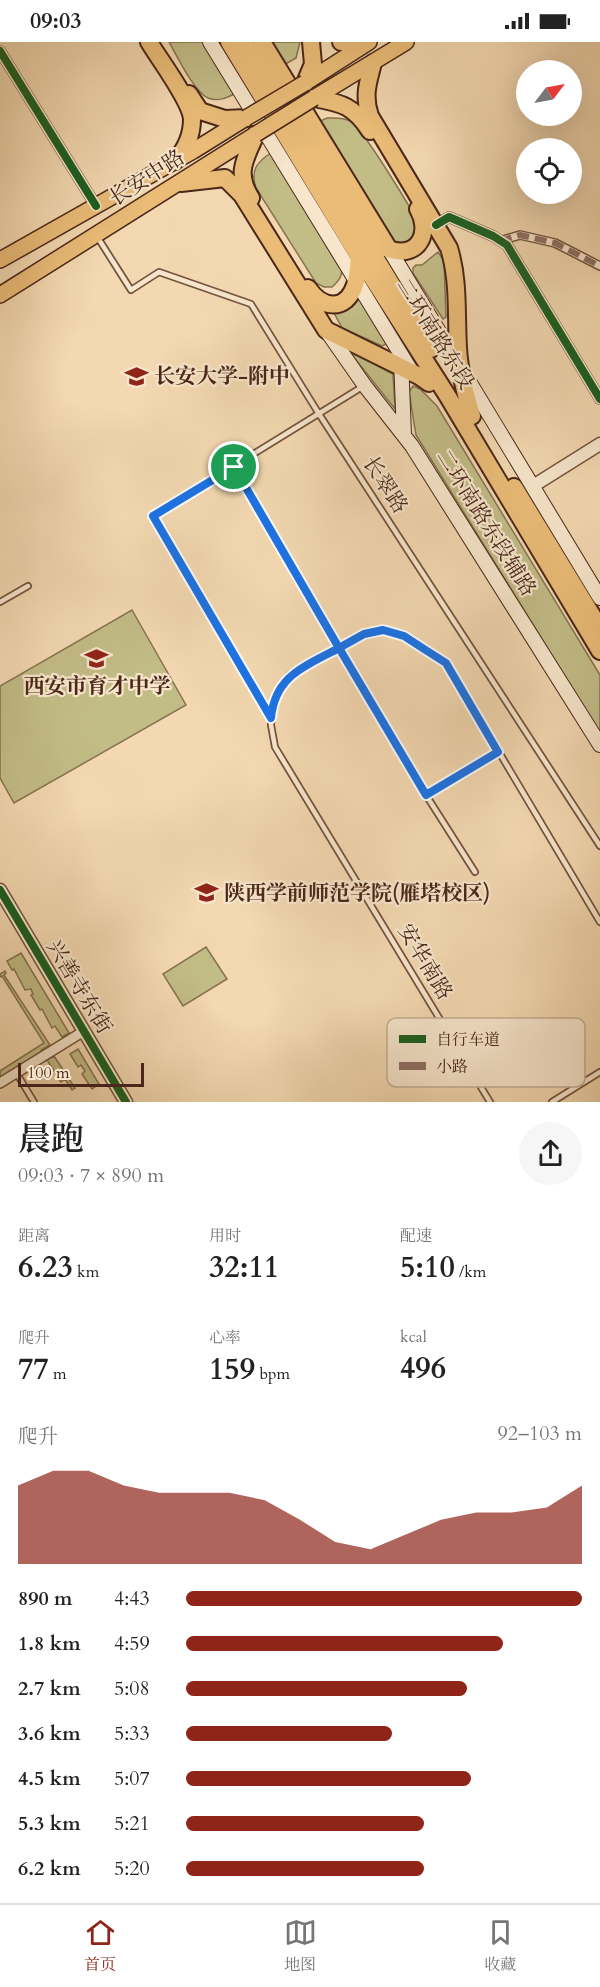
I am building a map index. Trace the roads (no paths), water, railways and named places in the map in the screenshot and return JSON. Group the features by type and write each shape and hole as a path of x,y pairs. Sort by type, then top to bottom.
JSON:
{"highway":[{"path":"149,42 187,104 192,118 186,150 175,161"},
{"path":"156,42 200,111 225,119 246,118"},
{"name":"二环南路东段","path":"229,42 359,260 447,395 600,651"},
{"name":"二环南路东段","path":"244,42 600,628"},
{"path":"262,42 389,249"},
{"path":"304,83 313,64 311,42"},
{"path":"342,42 353,42"},
{"path":"373,63 365,103 370,116 436,225 449,248 454,264 462,385 471,416"},
{"path":"314,98 351,108 363,121 422,216 424,225 420,242 407,251 389,249 358,229"},
{"path":"256,134 246,156 242,179 247,192 310,292 323,303 338,304 350,296 356,281 359,260"},
{"path":"181,183 225,178 242,195 326,330 405,365 429,383"},
{"path":"359,260 429,383 600,666"},
{"path":"456,428 481,453"}],"main road":[{"path":"210,42 405,365 404,435"},
{"name":"长安中路","path":"0,260 175,161 369,42"},
{"name":"长安中路","path":"0,295 181,183 201,167 406,42"},
{"path":"389,249 600,598"},
{"name":"二环南路东段辅路","path":"326,330 365,386 404,435 600,745"}],"street":[{"path":"0,51 96,206"},
{"path":"436,225 449,217 507,245 600,399"},
{"path":"500,241 520,235 555,243 600,266"},
{"path":"533,486 600,444"},
{"name":"兴善寺东街","path":"0,890 126,1102"},
{"path":"0,1083 84,1030"}],"lane":[{"name":"长翠路","path":"96,236 131,290 159,272 251,304 319,414 600,846"},
{"path":"271,718 153,516 365,386"},
{"path":"234,467 426,795 475,872"},
{"path":"0,602 28,586"},
{"path":"271,718 272,708 289,675 364,634 383,630 404,636 446,663 600,922"},
{"name":"安华南路","path":"271,718 275,747 439,1018"},
{"path":"426,795 498,752"},
{"path":"585,1083 600,1072"},
{"path":"16,1073 34,1102"},
{"name":"安华南路","path":"481,1087 490,1102"},
{"path":"552,1102 561,1100 579,1087"}],"place":[{"name":"长安大学-附中","path":"136,376"},
{"name":"西安市育才中学","path":"97,658"},
{"name":"陕西学前师范学院(雁塔校区)","path":"206,893"}]}
